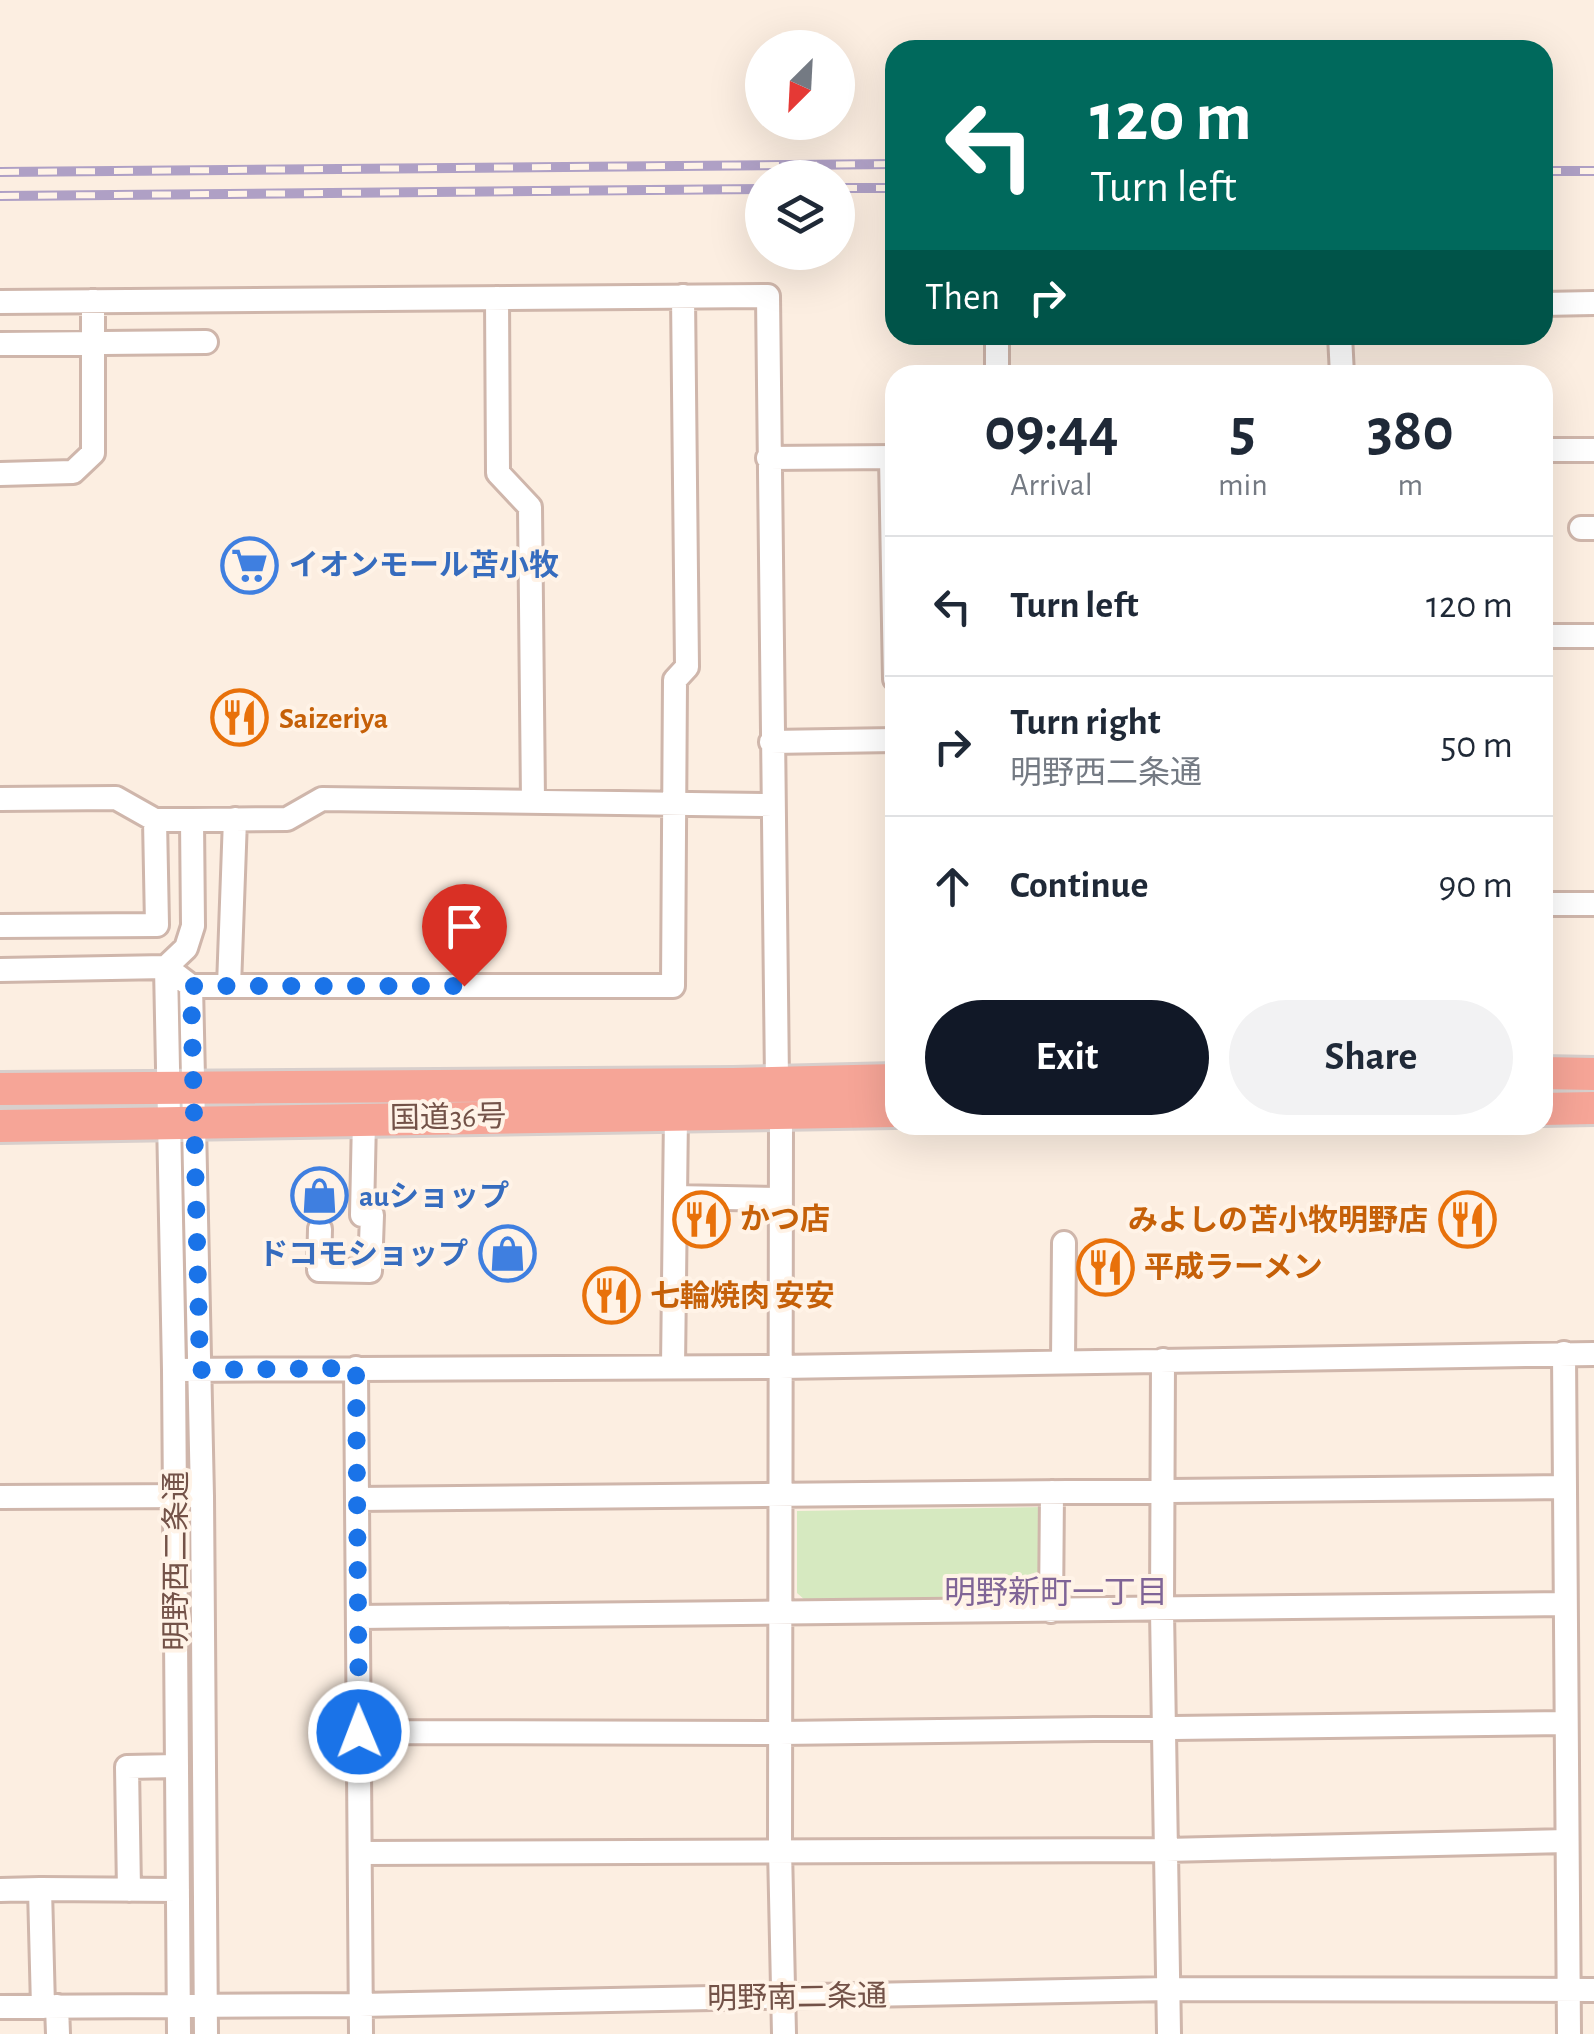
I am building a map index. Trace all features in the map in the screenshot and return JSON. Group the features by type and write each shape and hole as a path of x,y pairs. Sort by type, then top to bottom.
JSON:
{"highway":[{"path":"1553,1073 1594,1074"},
{"name":"国道36号","path":"0,1126 676,1114 885,1081"},
{"name":"国道36号","path":"0,1089 779,1097 885,1110"},
{"path":"1553,1109 1594,1108"}],"street":[{"path":"0,970 166,967 191,986 673,986 675,680 687,667 683,296"},
{"path":"0,302 768,296 780,1200 780,1849 784,2034"},
{"path":"497,298 498,473 530,507 533,802"},
{"path":"0,474 73,472 93,453 93,301"},
{"path":"1553,304 1594,303"},
{"path":"0,344 206,342"},
{"path":"1553,450 1594,450"},
{"path":"768,458 885,457"},
{"path":"1553,636 1594,636"},
{"path":"771,742 885,740"},
{"path":"0,800 116,798 156,820 287,818 322,798 772,804"},
{"path":"228,986 235,819"},
{"path":"0,926 157,924 156,820"},
{"path":"166,967 186,948 193,926 192,820"},
{"path":"1553,904 1594,904"},
{"path":"166,967 182,1088"},
{"path":"182,1088 191,986"},
{"name":"明野西二条通","path":"179,2034 174,1370 182,1088"},
{"path":"672,1367 676,1114"},
{"path":"320,1229 319,1270 370,1271 372,1215 362,1214 364,1118"},
{"name":"明野西二条通","path":"182,1123 200,1370 206,2034"},
{"path":"675,1198 780,1200"},
{"path":"1063,1362 1064,1244"},
{"path":"1564,1353 1569,2034"},
{"path":"174,1370 780,1367 1594,1354"},
{"path":"1163,1360 1162,1610 1169,2034"},
{"path":"356,1368 361,2034"},
{"path":"357,1499 1564,1486"},
{"path":"1051,1611 1052,1492"},
{"path":"0,1497 202,1496"},
{"path":"358,1617 1566,1604"},
{"path":"359,1732 780,1732 1566,1723"},
{"path":"129,1890 127,1767 177,1766"},
{"path":"360,1853 1166,1850 1567,1841"},
{"path":"40,1889 50,2006 58,2034"},
{"path":"0,1890 178,1890"},
{"name":"明野南二条通","path":"0,2006 360,2006 1168,1989 1594,1990"}],"green space":[{"path":"1042,1507 1044,1594 1037,1603 805,1600 797,1593 797,1511"}],"railway":[{"path":"0,172 885,164"},
{"path":"1553,171 1594,171"},
{"path":"855,188 885,188"},
{"path":"0,196 745,189"}],"place":[{"name":"イオンモール苫小牧","path":"250,565"},
{"name":"Saizeriya","path":"240,718"},
{"name":"auショップ","path":"320,1196"},
{"name":"かつ店","path":"701,1219"},
{"name":"みよしの苫小牧明野店","path":"1467,1220"},
{"name":"ドコモショップ","path":"507,1254"},
{"name":"平成ラーメン","path":"1105,1267"},
{"name":"七輪焼肉 安安","path":"611,1296"}],"district":[{"name":"明野新町一丁目","path":"1056,1592"}],"route":[{"path":"359,1732 356,1368 200,1370 191,986 464,986"}]}
